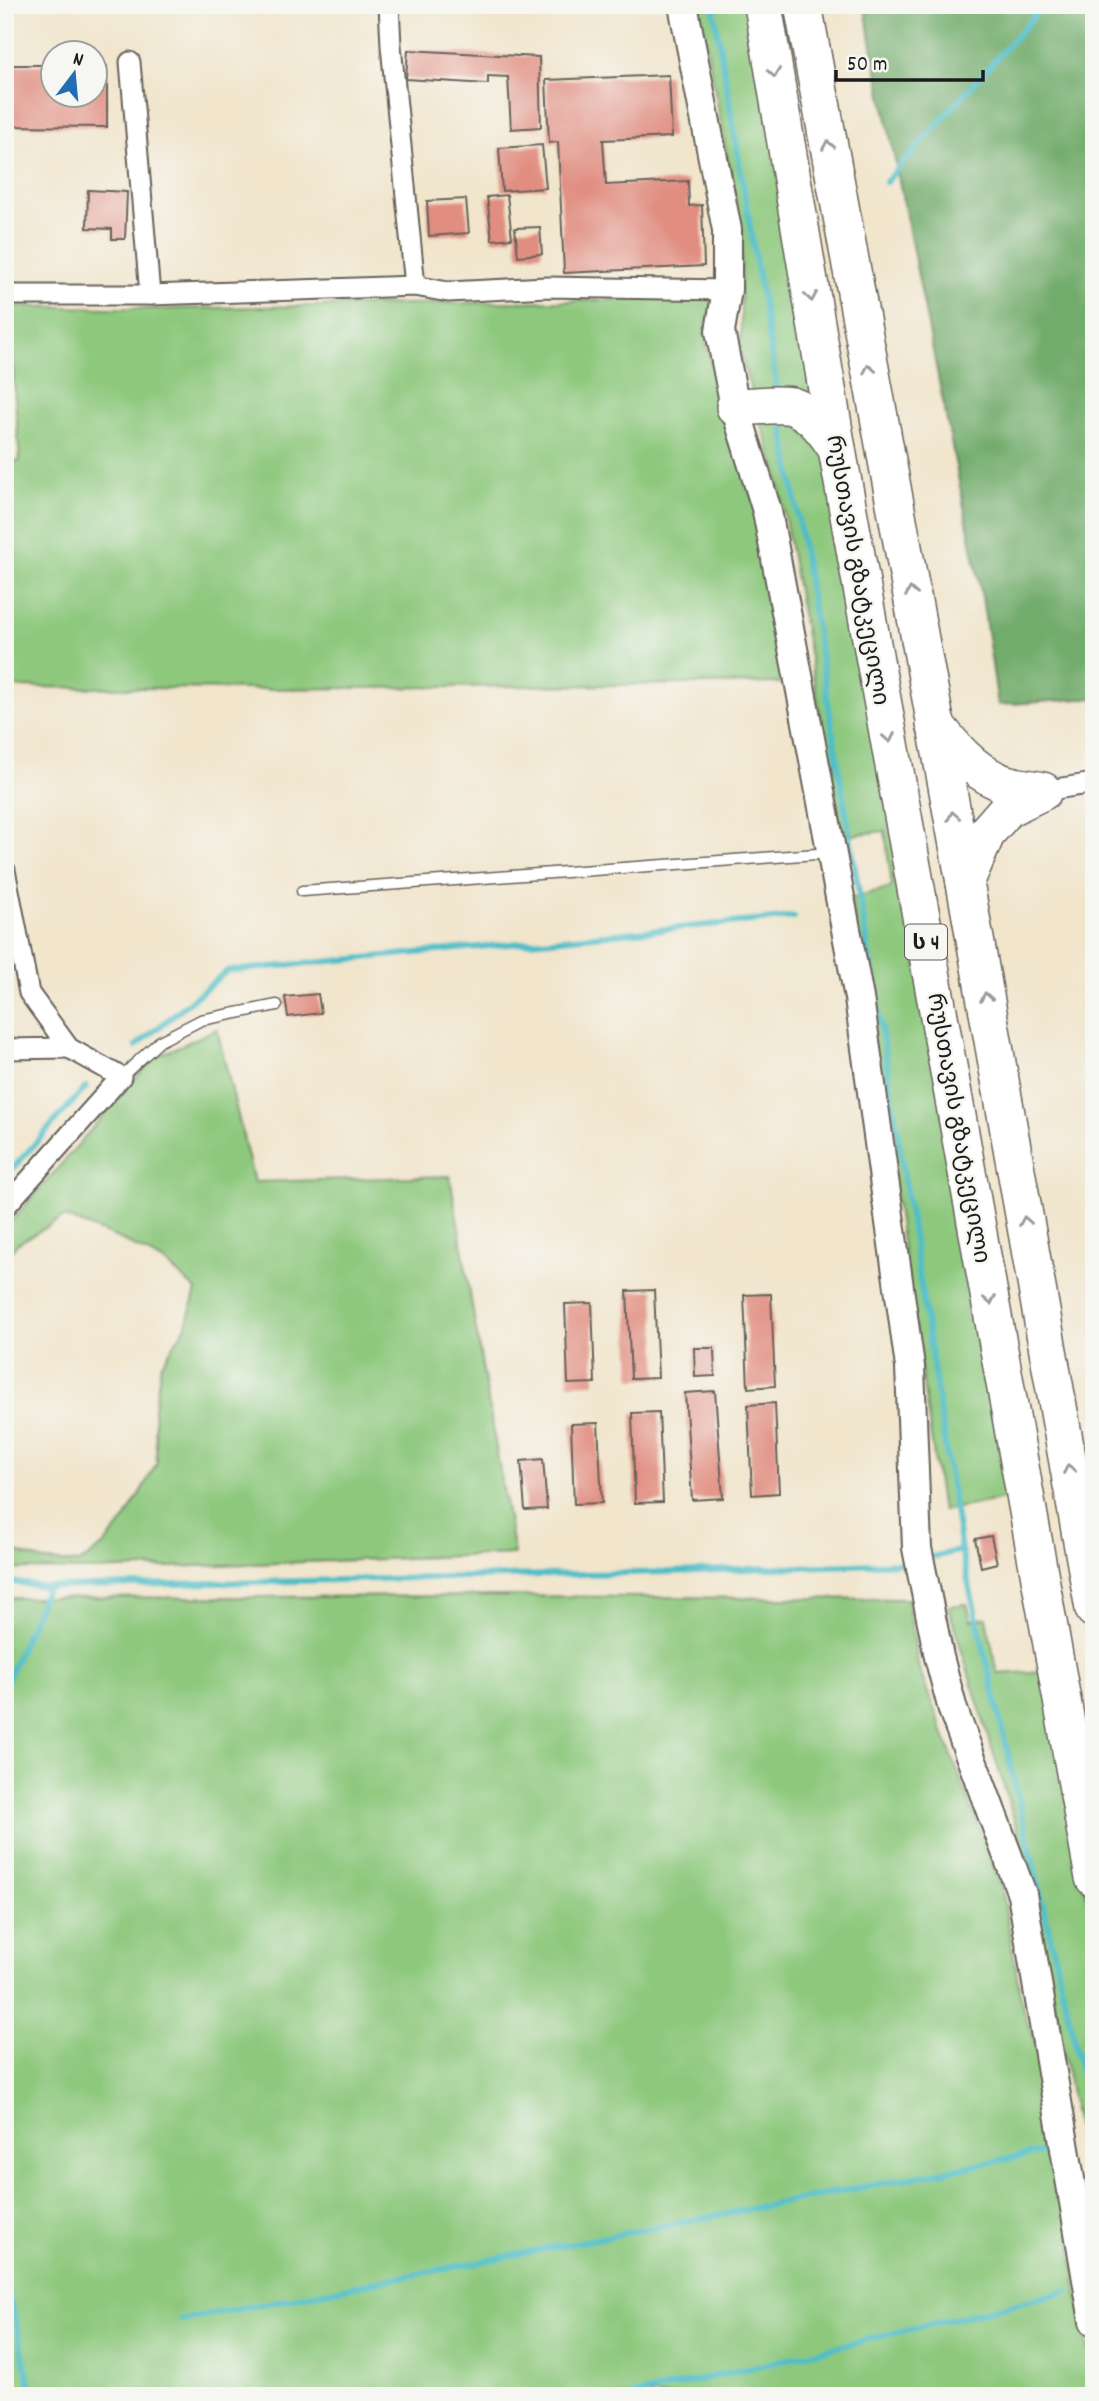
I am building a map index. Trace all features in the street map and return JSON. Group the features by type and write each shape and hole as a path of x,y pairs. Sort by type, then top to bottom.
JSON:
{"highway":[{"name":"რუსთავის გზატკეცილი","path":"763,5 837,449 1094,1878"},
{"name":"რუსთავის გზატკეცილი","path":"803,5 965,883 1094,1609"},
{"path":"761,407 805,389 815,370 820,349"},
{"path":"761,407 810,416 825,431 837,449"},
{"path":"935,724 954,748 978,769 1001,782 1043,791"},
{"path":"965,883 987,832 1008,808 1043,791"}],"street":[{"path":"389,5 415,286"},
{"path":"683,5 727,230 727,290 720,331 761,407 767,511 859,998 909,1367 917,1548 939,1657 953,1710 1022,1894 1094,2322"},
{"path":"130,62 150,295"},
{"path":"5,295 150,295 415,286 448,292 548,287 727,290"},
{"path":"1043,791 1094,783"},
{"path":"5,870 29,993 69,1048 121,1077 5,1207"},
{"path":"5,1049 69,1048"}],"lane":[{"path":"302,891 832,853"},
{"path":"121,1077 160,1041 201,1020 277,1005"}],"green space":[{"path":"699,5 753,5 1008,1498 942,1511 851,898 892,887 885,831 842,836 777,474 741,357 741,232"},
{"path":"864,5 1094,5 1094,698 998,705 982,597"},
{"path":"714,298 704,333 721,405 759,513 786,683 268,689 5,687 5,462 20,461 8,306 160,309"},
{"path":"217,1029 254,1182 450,1176 514,1554 94,1570 14,1569 5,1592 5,1548 44,1561 79,1563 104,1545 124,1521 157,1463 154,1409 161,1365 186,1326 196,1290 165,1262 118,1238 64,1217 17,1244 5,1260 5,1229 153,1058"},
{"path":"506,1596 907,1599 919,1669 1002,1889 1023,2010 1053,2094 1078,2297 1094,2378 1094,2396 5,2396 5,1598"},
{"path":"967,1604 971,1620 986,1618 998,1674 1046,1671 1094,1937 1094,2222 1025,1855 948,1606"}],"building":[{"path":"408,50 539,57 541,127 511,129 508,77 488,76 488,84 406,79"},
{"path":"5,65 38,65 38,108 107,108 107,127 5,126"},
{"path":"669,75 672,137 603,140 606,185 688,181 689,206 702,205 704,266 564,273 558,142 549,143 546,80"},
{"path":"542,145 546,188 502,191 499,148"},
{"path":"88,190 127,192 125,239 112,239 112,229 87,228"},
{"path":"507,195 512,238 492,240 487,197"},
{"path":"466,199 469,233 429,236 427,201"},
{"path":"540,227 542,254 518,256 515,228"},
{"path":"318,994 321,1013 288,1017 285,997"},
{"path":"654,1290 658,1378 631,1379 627,1291"},
{"path":"771,1294 775,1386 748,1388 744,1295"},
{"path":"592,1303 595,1383 568,1384 565,1304"},
{"path":"694,1348 714,1348 715,1376 695,1377"},
{"path":"715,1391 723,1498 692,1500 685,1393"},
{"path":"775,1403 779,1493 752,1495 748,1405"},
{"path":"659,1412 663,1502 635,1503 632,1413"},
{"path":"598,1423 602,1503 574,1504 571,1424"},
{"path":"543,1459 547,1509 525,1510 521,1461"},
{"path":"991,1536 997,1563 981,1567 975,1539"}],"waterway":[{"path":"713,5 778,393"},
{"path":"886,182 1044,5"},
{"path":"782,418 890,1084 961,1550 1094,2126"},
{"path":"136,1046 227,971 794,917"},
{"path":"5,1177 86,1087"},
{"path":"932,1557 961,1550"},
{"path":"5,1581 47,1587 670,1572 902,1563"},
{"path":"5,1685 47,1587"},
{"path":"1083,2144 1094,2143"},
{"path":"181,2320 1047,2151"},
{"path":"5,2279 33,2396"},
{"path":"634,2396 1068,2291"}]}
